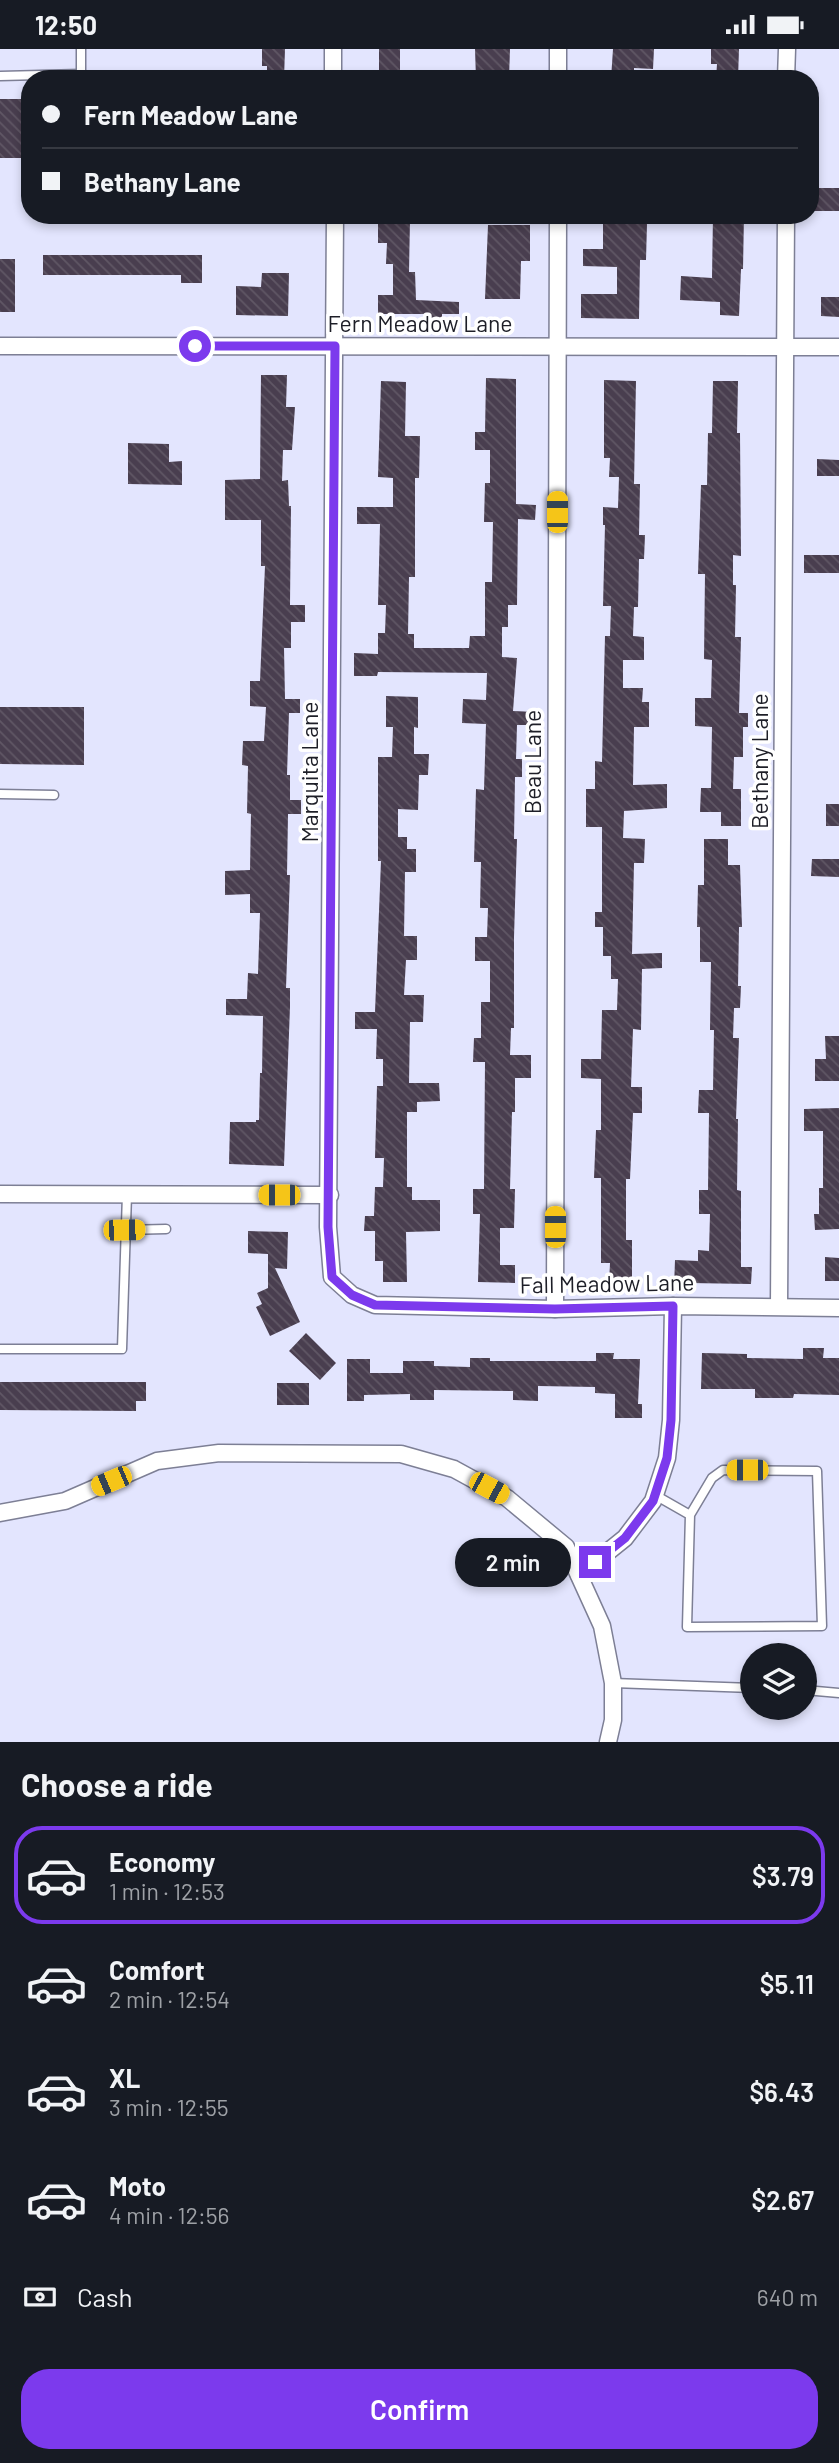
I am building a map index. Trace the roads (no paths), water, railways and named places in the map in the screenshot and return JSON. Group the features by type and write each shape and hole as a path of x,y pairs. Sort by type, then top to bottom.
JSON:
{"street":[{"path":"333,49 333,70"},
{"path":"558,49 558,70"},
{"path":"786,70 787,49"},
{"name":"Marquita Lane","path":"335,224 328,1227 332,1277 352,1295 375,1305"},
{"name":"Beau Lane","path":"555,1309 558,224"},
{"name":"Bethany Lane","path":"779,1306 786,224"},
{"name":"Fern Meadow Lane","path":"0,346 839,347"},
{"path":"0,1194 330,1195"},
{"name":"Fall Meadow Lane","path":"375,1305 555,1309 673,1306 839,1308"},
{"path":"579,1575 625,1538 653,1501 667,1458 671,1420 673,1306"},
{"path":"0,1513 65,1501 158,1461 219,1453 401,1454 454,1469 507,1498 566,1547 602,1626 613,1683 613,1720 608,1742"}],"lane":[{"path":"81,49 81,70"},
{"path":"0,76 21,76"},
{"path":"0,794 54,795"},
{"path":"0,1349 122,1349 127,1194"},
{"path":"124,1230 166,1229"},
{"path":"723,1470 817,1471 822,1626 687,1627 690,1515 712,1478 723,1470"},
{"path":"655,1495 690,1515"},
{"path":"613,1683 740,1688"},
{"path":"817,1691 839,1693"}]}
